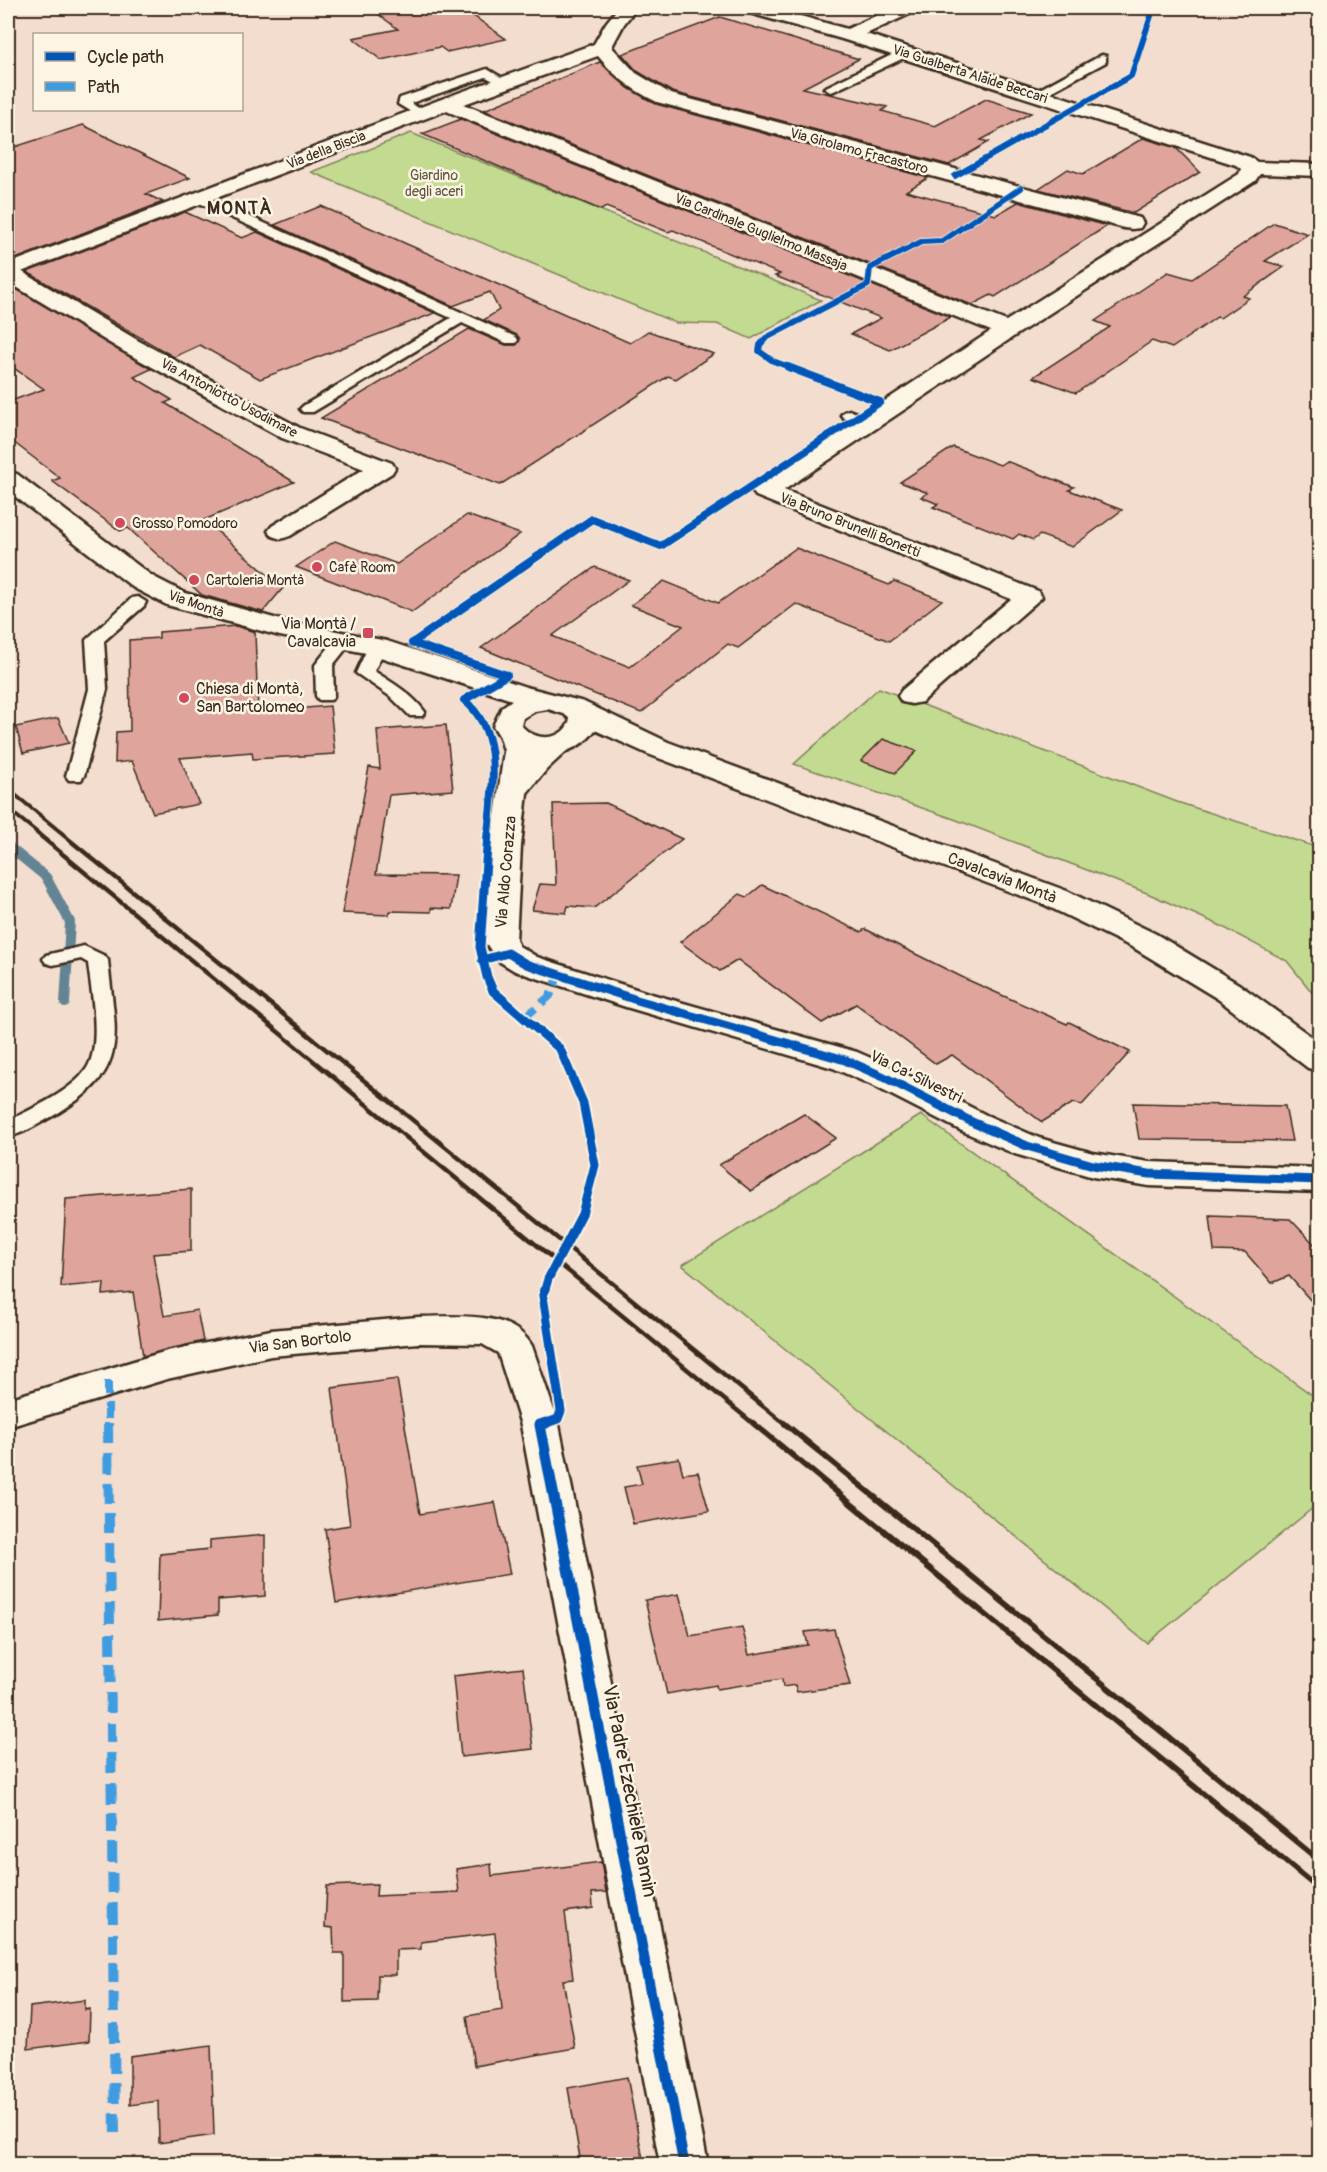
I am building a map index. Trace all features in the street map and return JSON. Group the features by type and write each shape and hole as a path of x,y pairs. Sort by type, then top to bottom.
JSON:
{"street":[{"path":"602,48 615,23 627,8"},
{"name":"Via Gualberta Alaide Beccari","path":"753,8 849,35 1242,161 1252,168"},
{"path":"849,35 907,8"},
{"name":"Via della Biscia","path":"8,272 446,104 602,48"},
{"name":"Via Girolamo Fracastoro","path":"602,48 622,74 639,86 664,98 1132,224"},
{"name":"Via Cardinale Guglielmo Massaja","path":"446,104 1008,330"},
{"path":"1008,330 1221,195 1248,177 1252,168 1320,170"},
{"name":"Via Antoniotto Usodimare","path":"8,272 131,345 291,433 383,468 281,531"},
{"name":"Via Bruno Brunelli Bonetti","path":"912,696 1029,597 765,491 859,419 1008,330"},
{"name":"Via Montà","path":"8,479 156,590 206,609 280,628 377,647 523,695 548,701"},
{"name":"Via Montà","path":"417,660 490,703 511,728"},
{"path":"514,789 537,763 580,733 584,726 584,718 572,706 548,701 527,704 518,708 511,728 535,745 566,742"},
{"name":"Cavalcavia Montà","path":"580,712 657,748 1056,898 1145,941 1229,992 1320,1060"},
{"name":"Via Aldo Corazza","path":"508,953 500,940 500,922 506,846 518,751 511,728"},
{"name":"Cavalcavia Montà","path":"566,742 595,740 657,748"},
{"name":"Via Ca' Silvestri","path":"508,953 526,964 637,1000 845,1060 884,1077 974,1123 1027,1146 1093,1165 1149,1174 1320,1180"},
{"name":"Via San Bortolo","path":"8,1413 167,1365 271,1343 418,1330 482,1331 501,1336 514,1346 540,1425"},
{"name":"Via Padre Ezechiele Ramin","path":"540,1425 684,2164"}],"lane":[{"path":"830,88 904,53"},
{"path":"1035,95 1102,58"},
{"path":"421,114 404,104 404,101 488,73 506,83"},
{"path":"200,198 511,340"},
{"path":"308,409 461,318"},
{"path":"75,776 98,689 95,640 138,602"},
{"path":"325,696 324,665 344,640"},
{"path":"377,647 365,673 397,693 416,712"},
{"path":"8,1130 71,1094 97,1070 105,1037 98,960 84,952 53,959"}],"green space":[{"name":"Giardino degli aceri","path":"411,133 821,300 751,339 717,324 676,323 311,172"},
{"path":"879,688 1177,802 1319,848 1319,1001 1287,961 1219,925 1147,893 954,819 794,764"},
{"path":"921,1115 1319,1400 1319,1503 1147,1643 682,1265"}],"building":[{"path":"370,8 413,8 423,14 462,8 506,39 447,52 440,47 381,60 353,38 398,29"},
{"path":"720,17 859,59 803,88 887,107 882,111 935,126 986,99 1031,113 981,140 989,142 949,165 672,92 637,71 622,54"},
{"path":"600,62 628,88 656,104 928,178 906,191 996,215 1018,202 1107,226 995,297 991,295 972,305 484,110"},
{"path":"461,119 951,317 890,350 851,334 881,318 775,276 780,274 673,230 668,232 606,207 601,210 422,134"},
{"path":"83,125 190,178 146,194 163,202 8,262 8,149"},
{"path":"1143,138 1176,148 1200,172 1134,213 1038,189 1068,169 1083,174"},
{"path":"321,206 630,343 648,331 714,354 676,379 668,376 500,485 321,418 469,329 506,345 516,345 520,339 517,335 484,320 499,310 490,292 453,306 274,225"},
{"path":"185,212 242,238 257,232 435,313 260,379 200,345 174,357 27,272"},
{"path":"1274,223 1308,234 1265,261 1284,267 1243,296 1249,298 1220,318 1217,317 1172,348 1152,341 1076,393 1033,377 1110,327 1095,321 1168,272 1192,279"},
{"path":"8,284 151,369 134,377 172,400 165,403 294,482 204,520 283,588 263,612 202,595 128,528 120,531 52,481 60,478 8,438 8,402 44,389 8,364"},
{"path":"953,447 1000,465 1006,461 1074,487 1069,490 1122,510 1072,547 1040,535 1033,540 1019,534 1013,539 933,507 938,504 921,497 928,493 900,482"},
{"path":"467,515 520,534 412,612 296,567 335,541 397,564"},
{"path":"796,548 889,585 894,581 942,600 889,641 796,604 738,648 728,644 641,713 481,648 595,567 629,580 552,636 630,667 683,626 631,605 664,581 718,603"},
{"path":"236,626 255,632 258,712 330,706 335,754 253,759 252,752 180,758 199,804 153,813 132,761 115,763 116,732 130,731 129,640 159,638 159,632"},
{"path":"58,718 69,743 23,753 16,727"},
{"path":"446,725 453,790 389,795 376,874 456,875 451,909 431,908 431,912 390,911 389,915 342,913 369,767 380,769 377,730"},
{"path":"883,739 917,751 895,773 861,761"},
{"path":"606,803 682,839 594,908 568,906 566,913 532,910 540,884 556,885 553,804"},
{"path":"762,885 861,932 865,929 968,980 1067,1024 1069,1022 1130,1052 1082,1105 1073,1103 1042,1122 952,1055 936,1064 856,1004 822,1023 738,960 720,971 680,942 740,894 747,897"},
{"path":"1133,1103 1285,1106 1292,1141 1139,1139"},
{"path":"804,1114 836,1138 751,1191 719,1165"},
{"path":"191,1189 191,1251 153,1254 164,1316 197,1310 203,1341 143,1356 133,1292 103,1295 104,1283 61,1287 66,1199"},
{"path":"1210,1216 1290,1219 1320,1250 1320,1311 1289,1276 1272,1283 1245,1252 1214,1251"},
{"path":"397,1379 420,1514 495,1502 510,1574 336,1603 325,1529 350,1525 332,1388"},
{"path":"679,1458 683,1474 698,1472 709,1511 633,1524 624,1487 642,1484 637,1465"},
{"path":"265,1535 265,1596 218,1600 218,1615 158,1621 160,1554 210,1549 210,1540"},
{"path":"679,1594 690,1636 742,1627 749,1655 808,1645 805,1632 834,1629 850,1685 797,1692 795,1685 783,1687 782,1679 717,1689 716,1685 667,1694 645,1600"},
{"path":"523,1668 533,1749 461,1757 453,1676"},
{"path":"601,1862 606,1892 592,1893 593,1908 565,1912 573,1979 563,1980 575,2048 474,2066 467,2016 502,2010 495,1933 421,1942 421,1949 396,1950 396,1975 378,1975 377,2001 344,2002 344,1953 334,1953 333,1928 325,1927 327,1886 377,1884 376,1896 459,1892 456,1869 491,1864 492,1876"},
{"path":"85,2000 85,2010 90,2009 89,2041 28,2049 30,2007"},
{"path":"211,2045 214,2135 159,2143 158,2101 130,2105 130,2056"},
{"path":"627,2077 644,2164 581,2164 568,2088"}],"waterway":[{"path":"8,846 46,877 70,922 65,1003"}],"railway":[{"path":"8,789 63,834"},
{"path":"8,809 39,834"},
{"path":"37,833 755,1425"},
{"path":"61,833 786,1425"},
{"path":"753,1423 1320,1890"},
{"path":"784,1423 1320,1861"}],"marked path":[{"path":"524,1018 550,996 559,975"},
{"path":"108,1381 115,2140"}],"cycle path":[{"path":"955,176 1131,76 1153,10 1151,8"},
{"path":"412,643 592,519 661,546 880,402 773,361 759,351 760,345 766,338 868,285 870,268 921,242 942,241 1021,188"},
{"path":"412,643 507,675"},
{"path":"507,675 464,700 475,709 482,720 494,757 480,947 493,991 560,1049 583,1103 595,1165 582,1214 548,1279 543,1296 561,1411 558,1419 540,1425 684,2164"},
{"path":"482,960 508,953 526,964 637,1000 845,1060 884,1077 974,1123 1027,1146 1093,1165 1149,1174 1320,1180"}],"place":[{"name":"Grosso Pomodoro","path":"120,523"},
{"name":"Cafè Room","path":"317,567"},
{"name":"Cartoleria Montà","path":"194,580"},
{"name":"Via Montà / Cavalcavia","path":"368,633"},
{"name":"Chiesa di Montà, San Bartolomeo","path":"184,698"}],"district":[{"name":"MONTÀ","path":"240,208"}]}
